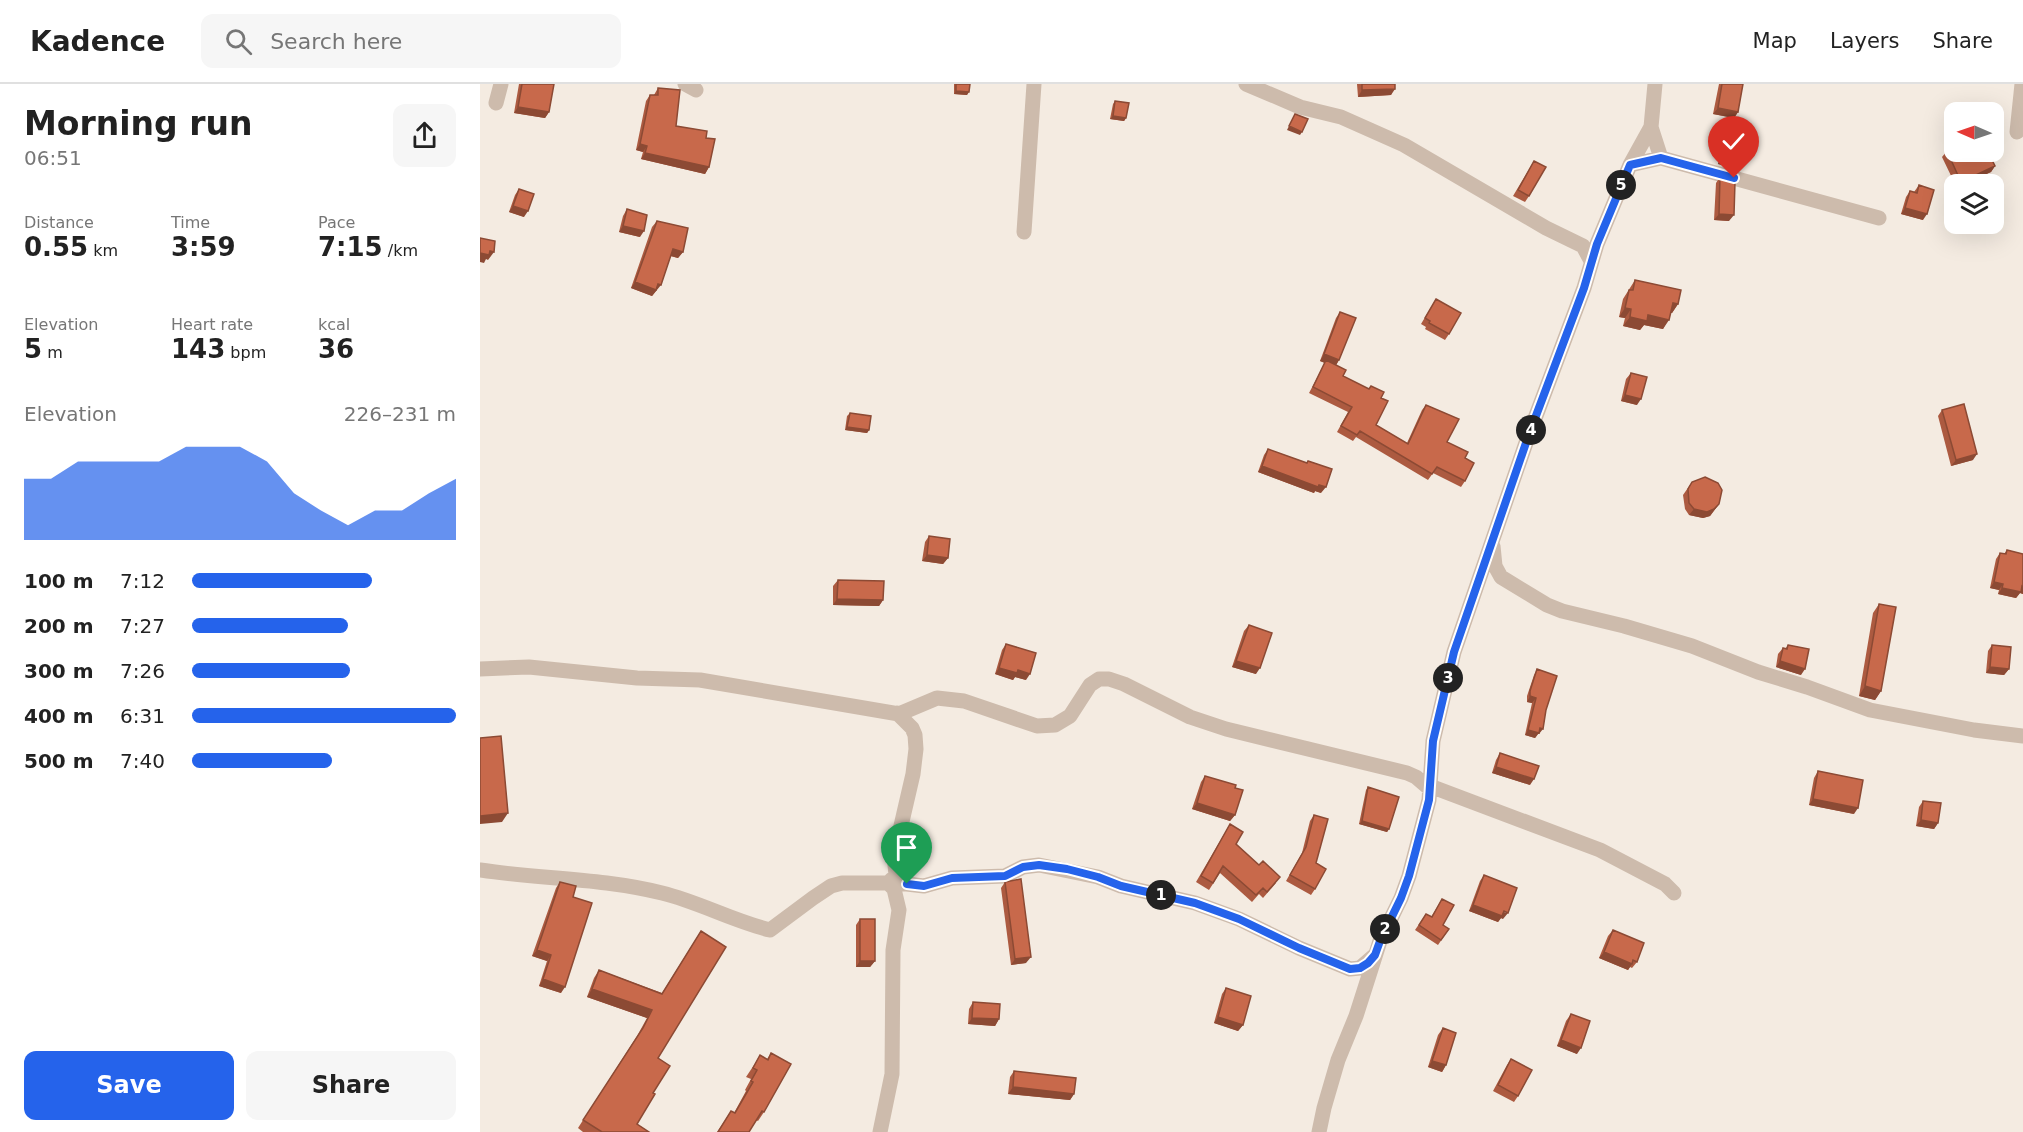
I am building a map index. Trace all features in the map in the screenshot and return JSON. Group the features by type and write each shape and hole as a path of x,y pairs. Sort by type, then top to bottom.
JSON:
{"street":[{"path":"496,103 501,84"},
{"path":"1024,232 1034,84"},
{"path":"1246,84 1300,107 1341,117 1404,145 1546,228 1590,245"},
{"path":"1655,84 1652,127 1661,158"},
{"path":"2017,132 2022,84"},
{"path":"1319,1132 1338,1060 1356,1016 1380,941 1409,876 1429,800 1433,741 1454,652 1528,437 1584,288 1591,261 1590,245 1630,165 1652,127"},
{"path":"1630,165 1661,158 1879,218"},
{"path":"1492,540 1495,566 1501,577 1547,605 1562,611 1692,646 1758,672 1870,710 1974,730 2023,736"},
{"path":"1476,590 1493,578 1501,577"},
{"path":"480,669 529,667 637,678 700,680 899,714 937,698 964,701 1037,726 1055,725 1070,716 1090,685 1099,679 1109,679 1124,684 1190,717 1226,729 1407,773 1430,788 1600,850 1665,884 1674,893"},
{"path":"880,1132 892,1074 893,950 899,910 894,889 897,881 894,856 914,774 915,735 918,719 929,701"},
{"path":"897,713 912,728 915,735"},
{"path":"1416,777 1431,767"},
{"path":"480,870 525,877 626,886 661,893 698,903 770,930 796,909 831,886 842,883 897,881 924,886 952,878 1005,876 1023,867 1039,865 1067,869 1121,886 1195,903 1239,919 1350,969 1360,975 1366,985"},
{"path":"1350,969 1360,968 1375,955"}],"building":[{"path":"522,84 554,84 549,112 518,107"},
{"path":"956,84 970,84 969,92 956,91"},
{"path":"1362,84 1395,84 1395,89 1362,90"},
{"path":"1722,84 1743,84 1738,112 1718,108"},
{"path":"658,88 680,90 676,126 707,131 706,138 715,139 709,167 645,153 647,146 640,144 650,95 658,95"},
{"path":"1115,101 1129,103 1126,118 1113,116"},
{"path":"1295,114 1308,119 1302,132 1289,126"},
{"path":"1731,121 1744,124 1735,161 1722,157"},
{"path":"1534,161 1546,167 1529,196 1518,190"},
{"path":"1952,162 1993,162 1995,166 1978,174 1957,174"},
{"path":"1720,177 1735,182 1734,215 1719,214"},
{"path":"1919,185 1934,190 1927,214 1905,208 1910,191 1917,193"},
{"path":"519,189 534,194 528,211 513,206"},
{"path":"627,209 647,215 644,231 623,226"},
{"path":"657,221 688,228 683,252 673,249 661,285 658,284 656,290 635,282"},
{"path":"480,238 495,241 494,252 490,251 489,255 480,253"},
{"path":"1635,280 1681,290 1678,304 1673,303 1669,320 1648,315 1647,321 1630,317 1631,309 1625,308 1629,290 1633,290"},
{"path":"1436,299 1461,313 1449,334 1429,323 1430,321 1425,318"},
{"path":"1340,312 1356,318 1339,360 1324,354"},
{"path":"1326,360 1346,370 1343,376 1369,389 1371,386 1384,392 1381,398 1388,401 1376,425 1408,444 1426,405 1459,419 1447,442 1468,452 1465,458 1474,463 1465,481 1437,467 1432,474 1360,431 1357,435 1341,426 1352,407 1313,387"},
{"path":"1631,373 1647,377 1641,399 1625,395"},
{"path":"1964,404 1977,454 1956,460 1942,410"},
{"path":"850,413 871,416 869,430 847,427"},
{"path":"1268,449 1332,469 1326,487 1319,485 1318,487 1262,466"},
{"path":"1705,477 1718,483 1722,490 1719,504 1707,512 1694,509 1689,503 1688,489 1692,482"},
{"path":"929,536 950,539 948,558 927,555"},
{"path":"2007,550 2023,554 2021,592 2002,588 2003,584 1994,582 2000,553 2006,554"},
{"path":"838,580 884,581 883,600 837,599"},
{"path":"1879,604 1896,607 1881,691 1865,686"},
{"path":"1249,625 1272,633 1260,668 1236,661"},
{"path":"1006,644 1036,653 1030,674 999,668"},
{"path":"1788,645 1809,649 1805,669 1780,661 1783,648 1787,649"},
{"path":"1992,645 2011,647 2009,669 1990,667"},
{"path":"1537,669 1557,676 1546,710 1543,729 1540,728 1539,733 1528,730 1536,698 1530,696 1530,691"},
{"path":"501,736 508,813 480,816 480,738"},
{"path":"1500,753 1539,766 1534,779 1496,767"},
{"path":"1818,771 1863,780 1858,808 1813,799"},
{"path":"1205,776 1236,785 1235,788 1243,790 1235,815 1197,803"},
{"path":"1368,787 1399,797 1389,829 1362,821"},
{"path":"1923,801 1941,803 1938,823 1921,820"},
{"path":"1314,815 1328,819 1316,863 1326,869 1315,889 1290,875 1306,847"},
{"path":"1230,824 1243,832 1236,844 1259,865 1263,861 1280,877 1267,892 1263,888 1256,895 1223,866 1213,883 1201,876"},
{"path":"1484,875 1517,888 1508,913 1504,911 1502,916 1473,905"},
{"path":"1021,879 1031,957 1015,959 1005,882"},
{"path":"560,882 576,886 573,897 592,903 565,987 543,979 551,955 537,950"},
{"path":"1442,899 1454,905 1443,925 1449,929 1441,940 1419,925 1426,914 1432,917"},
{"path":"860,919 875,919 875,961 860,961"},
{"path":"1613,930 1644,943 1637,962 1633,960 1632,964 1604,952"},
{"path":"701,931 726,947 658,1058 670,1066 637,1124 649,1132 602,1132 583,1120 643,1028 652,1010 592,989 599,970 662,994"},
{"path":"1226,988 1251,996 1243,1025 1218,1017"},
{"path":"973,1002 1000,1004 999,1019 972,1018"},
{"path":"1571,1014 1590,1021 1581,1048 1561,1040"},
{"path":"1443,1028 1456,1033 1446,1065 1432,1061"},
{"path":"771,1053 791,1064 764,1112 762,1111 749,1132 718,1132 731,1111 735,1113 753,1082 751,1081 757,1070 753,1068 760,1055 768,1060"},
{"path":"1511,1059 1532,1070 1518,1096 1498,1085"},
{"path":"1014,1071 1076,1078 1074,1094 1013,1087"}],"route":[{"path":"907,884 924,886 952,878 1005,876 1023,867 1039,865 1067,869 1121,886 1195,903 1239,919 1350,969 1360,968 1368,963 1375,955 1409,876 1429,800 1433,741 1454,652 1528,437 1584,288 1597,244 1630,165 1661,158 1734,178"}]}
